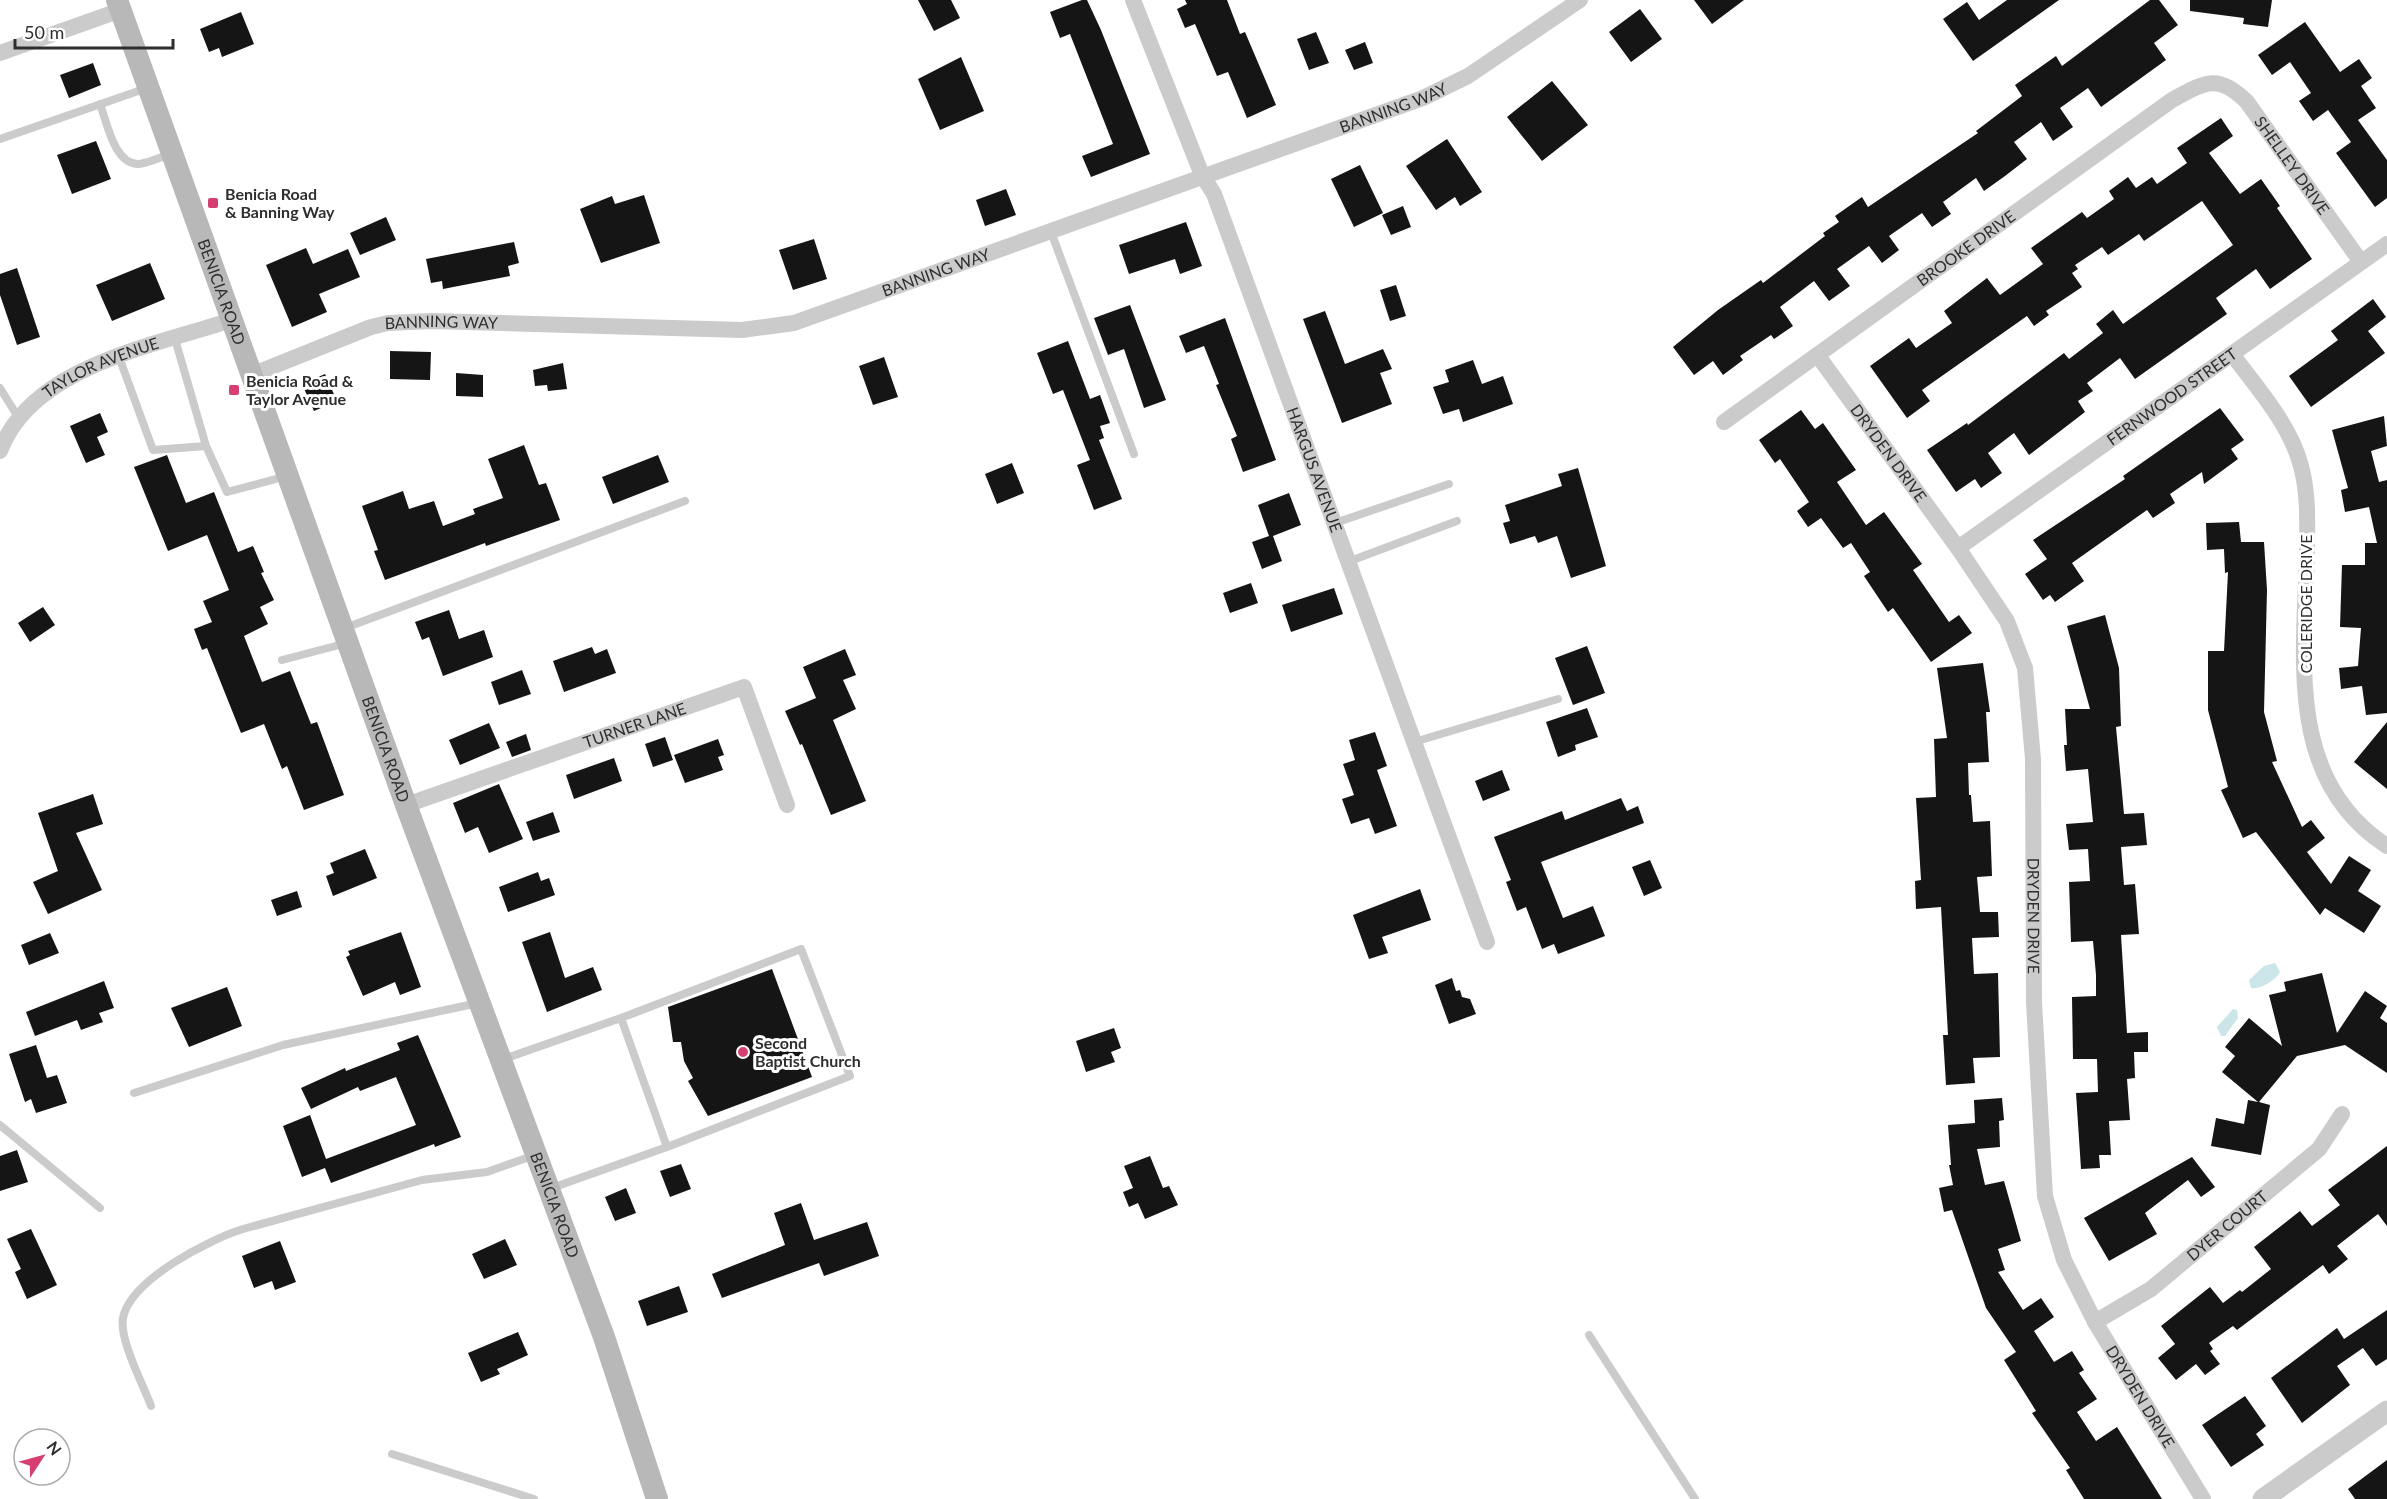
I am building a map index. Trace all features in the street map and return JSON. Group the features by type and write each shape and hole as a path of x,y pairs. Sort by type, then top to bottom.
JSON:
{"main road":[{"name":"BENICIA ROAD","path":"119,5 344,636 604,1337 657,1499"}],"street":[{"name":"HARGUS AVENUE","path":"1133,0 1202,176 1214,194 1350,561 1487,942"},
{"name":"BANNING WAY","path":"251,375 371,327 388,323 432,321 742,330 775,327 813,317 1202,176 1294,146 1446,88 1468,76 1580,0"},
{"path":"0,53 119,5"},
{"name":"SHELLEY DRIVE","path":"2213,81 2234,88 2247,102 2361,262"},
{"name":"BROOKE DRIVE","path":"1724,422 2172,100 2213,81"},
{"name":"FERNWOOD STREET","path":"1958,548 2387,244"},
{"name":"TAYLOR AVENUE","path":"0,451 7,433 18,417 48,389 119,357 231,320"},
{"name":"COLERIDGE DRIVE","path":"2232,354 2280,420 2301,464 2308,501 2305,647 2307,713 2318,763 2344,811 2369,835 2387,846"},
{"name":"DRYDEN DRIVE","path":"1818,356 1958,548 2007,621 2025,668 2030,701 2033,759 2034,1002 2045,1196 2064,1260 2095,1322 2203,1499"},
{"name":"TURNER LANE","path":"406,806 744,687 787,805"},
{"name":"DYER COURT","path":"2095,1322 2151,1289 2319,1149 2342,1114"},
{"path":"2263,1499 2387,1410"}],"lane":[{"path":"0,140 148,87"},
{"path":"100,104 121,156 128,163 139,164 172,153"},
{"path":"1051,232 1134,453"},
{"path":"175,339 206,446 227,492 286,476"},
{"path":"119,357 153,450 206,446"},
{"path":"0,388 18,417"},
{"path":"1335,523 1449,484"},
{"path":"282,660 685,501"},
{"path":"1350,561 1457,521"},
{"path":"1414,742 1558,699"},
{"path":"501,1060 621,1018 801,949 850,1076 667,1147 549,1189"},
{"path":"134,1093 283,1045 479,1003"},
{"path":"621,1018 667,1147"},
{"path":"0,1125 100,1208"},
{"path":"151,1406 126,1342 123,1318 135,1294 191,1253 219,1237 243,1229 422,1180 487,1172 536,1155"},
{"path":"1589,1335 1695,1499"},
{"path":"392,1454 534,1499"}],"water":[{"path":"2275,963 2280,972 2275,978 2263,986 2251,988 2249,980 2264,966"},
{"path":"2233,1009 2237,1010 2238,1018 2225,1036 2221,1036 2217,1027"}],"building":[{"path":"918,0 951,0 960,18 934,31"},
{"path":"1087,0 1101,30 1150,154 1091,177 1082,156 1113,144 1070,34 1060,38 1050,12"},
{"path":"1185,0 1227,0 1240,34 1245,32 1276,105 1247,118 1228,72 1217,76 1195,24 1185,28 1177,9 1187,4"},
{"path":"1694,0 1744,0 1712,24"},
{"path":"2007,0 2059,0 1973,61 1943,19 1967,2 1979,20"},
{"path":"2150,0 2159,0 2178,25 2154,43 2166,60 2101,107 2088,88 2060,108 2073,127 2053,141 2041,122 2014,142 2027,159 2005,176 1984,191 1976,178 1943,202 1951,214 1932,227 1922,213 1889,236 1899,250 1882,263 1869,246 1837,269 1850,286 1829,301 1814,281 1780,307 1793,326 1774,339 1771,335 1740,356 1743,360 1723,375 1713,361 1694,375 1673,347 1718,310 1761,280 1763,283 1825,236 1823,233 1839,222 1835,216 1862,197 1868,207 1978,133 1976,131 2022,96 2015,85 2056,56 2062,66"},
{"path":"2190,0 2272,0 2268,27 2243,24 2244,18 2190,11"},
{"path":"1640,9 1662,39 1631,62 1609,32"},
{"path":"241,12 254,44 222,57 219,48 209,52 200,29"},
{"path":"2305,22 2340,72 2359,59 2372,78 2361,86 2376,108 2358,120 2387,160 2387,198 2375,207 2336,153 2351,142 2328,110 2313,121 2299,101 2311,93 2290,62 2272,75 2258,55"},
{"path":"1316,32 1329,63 1309,70 1297,39"},
{"path":"1365,42 1373,63 1354,70 1345,50"},
{"path":"961,57 984,111 940,130 918,79"},
{"path":"93,63 101,85 69,98 60,75"},
{"path":"1552,81 1588,125 1542,161 1507,117"},
{"path":"2221,118 2233,136 2209,153 2240,194 2261,179 2280,206 2277,208 2312,259 2270,289 2256,269 2216,298 2227,314 2135,379 2120,358 2087,383 2093,391 2078,401 2085,412 2029,455 2014,433 1988,453 2002,473 1981,488 1975,479 1956,492 1927,450 1967,423 1968,425 2064,353 2069,359 2103,333 2096,324 2113,310 2123,324 2233,245 2202,201 2144,241 2139,234 2108,255 2102,247 2075,265 2078,269 2072,273 2082,287 2046,311 2049,315 2034,326 2027,316 1922,390 1930,401 1907,418 1870,366 1909,338 1916,348 1952,323 1944,311 1987,278 2000,295 2043,264 2031,248 2082,212 2087,218 2114,199 2109,191 2128,177 2136,188 2152,177 2157,184 2187,163 2177,148"},
{"path":"1447,139 1482,192 1460,206 1455,197 1436,210 1406,166"},
{"path":"96,141 111,179 72,194 57,155"},
{"path":"1360,165 1383,213 1354,227 1331,179"},
{"path":"1006,189 1016,215 985,226 976,200"},
{"path":"644,195 660,243 601,263 580,209 612,196 615,204"},
{"path":"1403,206 1411,227 1391,235 1382,215"},
{"path":"386,217 396,240 360,255 350,233"},
{"path":"1186,222 1202,266 1180,274 1175,259 1129,274 1119,245"},
{"path":"814,239 827,279 793,290 779,250"},
{"path":"514,242 519,263 508,266 510,276 443,289 442,281 431,283 426,259"},
{"path":"306,248 313,264 348,249 360,277 319,294 327,312 292,327 266,265"},
{"path":"150,263 165,299 112,321 96,285"},
{"path":"17,268 40,337 17,345 0,295 0,274"},
{"path":"1396,285 1406,316 1390,321 1380,290"},
{"path":"2373,299 2386,317 2368,331 2385,353 2311,407 2289,376 2338,340 2331,331"},
{"path":"1130,305 1166,400 1144,408 1124,349 1108,355 1094,318"},
{"path":"1325,311 1345,364 1383,349 1392,369 1380,373 1392,404 1342,423 1303,319"},
{"path":"1225,318 1276,460 1243,472 1231,439 1237,436 1216,385 1219,384 1204,346 1186,353 1179,336"},
{"path":"1068,341 1090,399 1100,395 1110,423 1100,426 1104,438 1099,440 1122,499 1094,510 1077,465 1090,460 1063,390 1053,394 1037,353"},
{"path":"390,351 431,352 430,380 390,379"},
{"path":"884,357 898,397 873,405 859,366"},
{"path":"1473,360 1482,384 1503,376 1513,404 1463,422 1459,409 1443,414 1433,387 1449,382 1445,370"},
{"path":"563,363 567,389 548,391 547,385 535,386 533,370"},
{"path":"456,373 483,375 483,397 456,396"},
{"path":"325,374 337,401 314,411 302,384"},
{"path":"2220,408 2244,440 2231,449 2238,459 2204,484 2202,472 2170,494 2175,503 2153,518 2147,510 2072,563 2084,581 2055,602 2050,595 2043,600 2025,574 2047,559 2033,540 2125,479 2123,476"},
{"path":"1801,410 1815,429 1823,423 1856,470 1837,482 1866,525 1884,512 1922,564 1913,570 1949,622 1959,615 1972,633 1931,662 1893,608 1888,612 1864,576 1870,572 1851,543 1843,548 1821,518 1808,527 1797,511 1809,502 1780,459 1775,463 1759,440"},
{"path":"100,413 108,432 97,437 105,455 86,463 70,426"},
{"path":"2384,416 2387,446 2371,451 2379,482 2387,480 2387,713 2366,715 2362,686 2341,689 2339,668 2358,666 2361,628 2340,627 2342,565 2365,565 2365,543 2377,543 2369,507 2345,512 2341,490 2348,488 2332,430"},
{"path":"524,445 539,485 546,483 560,520 486,546 485,543 385,580 374,551 378,550 362,506 403,491 409,509 434,501 443,526 475,514 473,509 503,498 488,459"},
{"path":"167,455 186,503 214,492 238,552 253,546 264,572 261,573 274,600 260,607 268,624 244,636 262,682 290,671 311,724 317,722 344,795 304,810 287,766 282,769 264,724 241,733 207,648 202,650 194,629 212,622 203,601 229,590 207,535 168,551 134,467"},
{"path":"658,455 669,482 613,504 602,477"},
{"path":"1012,463 1024,493 997,504 985,474"},
{"path":"1578,468 1606,566 1571,578 1557,536 1538,543 1535,536 1510,544 1503,523 1510,521 1505,505 1562,486 1558,474"},
{"path":"1289,493 1301,525 1273,536 1282,561 1262,569 1252,542 1269,536 1258,505"},
{"path":"2239,522 2241,542 2264,542 2267,590 2264,712 2277,761 2272,762 2302,827 2311,820 2325,838 2307,852 2331,884 2349,856 2371,870 2358,891 2381,906 2364,933 2325,908 2320,915 2256,832 2243,838 2221,790 2228,787 2208,710 2208,651 2224,651 2228,572 2225,573 2224,549 2207,550 2206,523"},
{"path":"1251,583 1258,603 1230,613 1223,593"},
{"path":"1334,588 1343,614 1291,632 1282,605"},
{"path":"43,607 55,625 30,642 18,623"},
{"path":"449,610 459,639 484,630 493,657 443,676 429,637 422,640 415,622"},
{"path":"2105,615 2119,668 2121,726 2116,727 2124,814 2144,813 2147,845 2121,847 2124,885 2135,884 2139,934 2121,935 2127,1033 2148,1032 2148,1052 2134,1052 2135,1078 2127,1079 2130,1120 2109,1121 2111,1155 2099,1155 2100,1168 2081,1169 2076,1093 2098,1092 2097,1059 2073,1059 2072,997 2096,996 2096,975 2093,941 2071,942 2069,882 2090,881 2088,849 2069,850 2066,824 2093,822 2088,769 2066,771 2065,709 2090,709 2067,626"},
{"path":"1587,646 1605,693 1573,705 1555,658"},
{"path":"592,647 595,654 607,649 616,673 564,692 553,661"},
{"path":"845,649 856,675 843,680 856,709 833,720 866,801 831,815 802,744 800,745 785,711 816,698 803,667"},
{"path":"1983,663 1990,712 1986,712 1989,762 1968,763 1969,795 1971,795 1973,822 1990,821 1992,876 1977,877 1980,912 1998,912 1999,937 1972,938 1974,974 1998,973 2000,1057 1973,1058 1975,1083 1946,1085 1943,1035 1948,1035 1941,907 1916,909 1915,881 1921,880 1916,798 1936,797 1934,739 1947,738 1937,668"},
{"path":"522,670 531,694 499,705 491,682"},
{"path":"1587,708 1598,737 1575,745 1576,750 1558,757 1546,722"},
{"path":"2387,722 2387,789 2354,762"},
{"path":"489,723 500,748 460,765 449,740"},
{"path":"1375,732 1387,766 1377,770 1397,826 1375,834 1369,818 1351,824 1342,799 1354,795 1343,764 1355,760 1349,740"},
{"path":"526,734 531,750 512,757 506,742"},
{"path":"665,737 673,760 653,767 645,744"},
{"path":"718,739 724,755 718,757 723,770 685,783 674,755"},
{"path":"614,758 622,781 574,799 566,775"},
{"path":"1502,770 1510,790 1483,801 1475,781"},
{"path":"499,784 523,839 489,853 478,827 465,833 453,803"},
{"path":"93,794 103,824 76,833 102,890 48,914 33,882 58,871 38,813"},
{"path":"1621,798 1627,811 1638,806 1644,823 1541,862 1563,918 1593,906 1605,936 1558,954 1554,944 1542,949 1526,907 1517,911 1506,882 1511,880 1494,837 1562,811 1565,820"},
{"path":"553,812 560,832 533,841 526,822"},
{"path":"365,849 377,878 333,896 326,876 334,873 330,863"},
{"path":"1650,860 1662,888 1644,896 1632,867"},
{"path":"538,872 541,881 549,878 555,895 508,912 499,887"},
{"path":"1420,889 1431,920 1382,937 1388,953 1369,959 1353,915"},
{"path":"297,891 302,907 277,916 271,900"},
{"path":"401,932 421,987 400,995 395,982 363,996 346,957 350,955 348,951"},
{"path":"550,932 565,978 593,967 602,990 547,1012 522,942"},
{"path":"50,933 59,953 29,965 21,945"},
{"name":"Second Baptist Church","path":"772,969 812,1077 708,1116 688,1081 693,1078 684,1061 681,1042 673,1042 668,1007"},
{"path":"2322,973 2337,1033 2365,991 2387,1006 2380,1018 2387,1023 2387,1073 2345,1045 2297,1056 2259,1102 2270,1105 2261,1155 2211,1146 2216,1118 2244,1124 2248,1100 2258,1102 2222,1072 2235,1056 2225,1047 2249,1018 2282,1046 2269,995 2286,991 2284,982"},
{"path":"1452,978 1456,991 1460,990 1462,997 1470,999 1476,1014 1449,1024 1435,985"},
{"path":"104,981 114,1008 99,1013 103,1022 81,1030 77,1020 35,1036 26,1012"},
{"path":"227,987 242,1026 189,1047 171,1008"},
{"path":"1114,1028 1121,1048 1111,1052 1115,1062 1086,1072 1076,1041"},
{"path":"418,1035 461,1137 435,1147 434,1144 331,1183 325,1168 302,1177 283,1126 310,1115 326,1159 416,1125 396,1077 360,1091 358,1087 311,1109 301,1088 345,1068 346,1071 400,1050 397,1043"},
{"path":"36,1045 47,1078 57,1075 67,1103 36,1113 31,1099 25,1102 9,1054"},
{"path":"2002,1098 2004,1120 1999,1121 2000,1147 1977,1149 1985,1185 2004,1181 2021,1241 1998,1249 2005,1270 1998,1272 2023,1310 2041,1298 2054,1317 2034,1331 2054,1362 2072,1351 2084,1370 2079,1373 2097,1399 2077,1412 2096,1441 2117,1427 2162,1499 2084,1499 2066,1470 2070,1468 2032,1413 2036,1411 2004,1360 2016,1352 1986,1308 1952,1210 1944,1212 1939,1188 1953,1185 1949,1165 1951,1165 1948,1125 1975,1123 1974,1100"},
{"path":"2387,1146 2387,1226 2378,1214 2337,1246 2348,1259 2329,1274 2323,1265 2237,1330 2233,1326 2209,1343 2213,1349 2210,1351 2220,1364 2205,1375 2196,1364 2176,1380 2158,1358 2175,1344 2161,1326 2210,1287 2223,1303 2240,1290 2242,1292 2271,1269 2254,1247 2300,1211 2312,1226 2340,1205 2328,1190"},
{"path":"17,1150 28,1182 0,1191 0,1156"},
{"path":"1150,1156 1163,1188 1169,1186 1178,1205 1145,1219 1138,1203 1129,1207 1123,1192 1133,1188 1124,1166"},
{"path":"2192,1157 2215,1187 2201,1197 2188,1180 2145,1213 2157,1234 2109,1261 2084,1218"},
{"path":"681,1164 691,1189 670,1197 660,1171"},
{"path":"626,1188 636,1213 615,1221 605,1197"},
{"path":"801,1203 814,1240 867,1222 879,1256 824,1276 819,1263 722,1298 712,1274 785,1245 774,1213"},
{"path":"31,1229 57,1285 27,1299 15,1272 21,1269 7,1239"},
{"path":"505,1239 517,1265 484,1279 472,1254"},
{"path":"280,1241 296,1282 275,1290 272,1281 254,1288 242,1256"},
{"path":"679,1286 688,1312 647,1326 638,1301"},
{"path":"2387,1310 2387,1359 2376,1366 2363,1348 2337,1366 2350,1385 2302,1423 2271,1378 2337,1328 2344,1339"},
{"path":"518,1332 528,1355 497,1369 500,1374 481,1382 468,1353"},
{"path":"2245,1396 2266,1426 2256,1434 2264,1445 2231,1467 2202,1425"},
{"path":"2387,1460 2387,1499 2355,1499 2348,1489"}],"place":[{"name":"Benicia Road & Banning Way","path":"213,203"},
{"name":"Benicia Road & Taylor Avenue","path":"234,390"},
{"name":"Second Baptist Church","path":"743,1052"}]}
